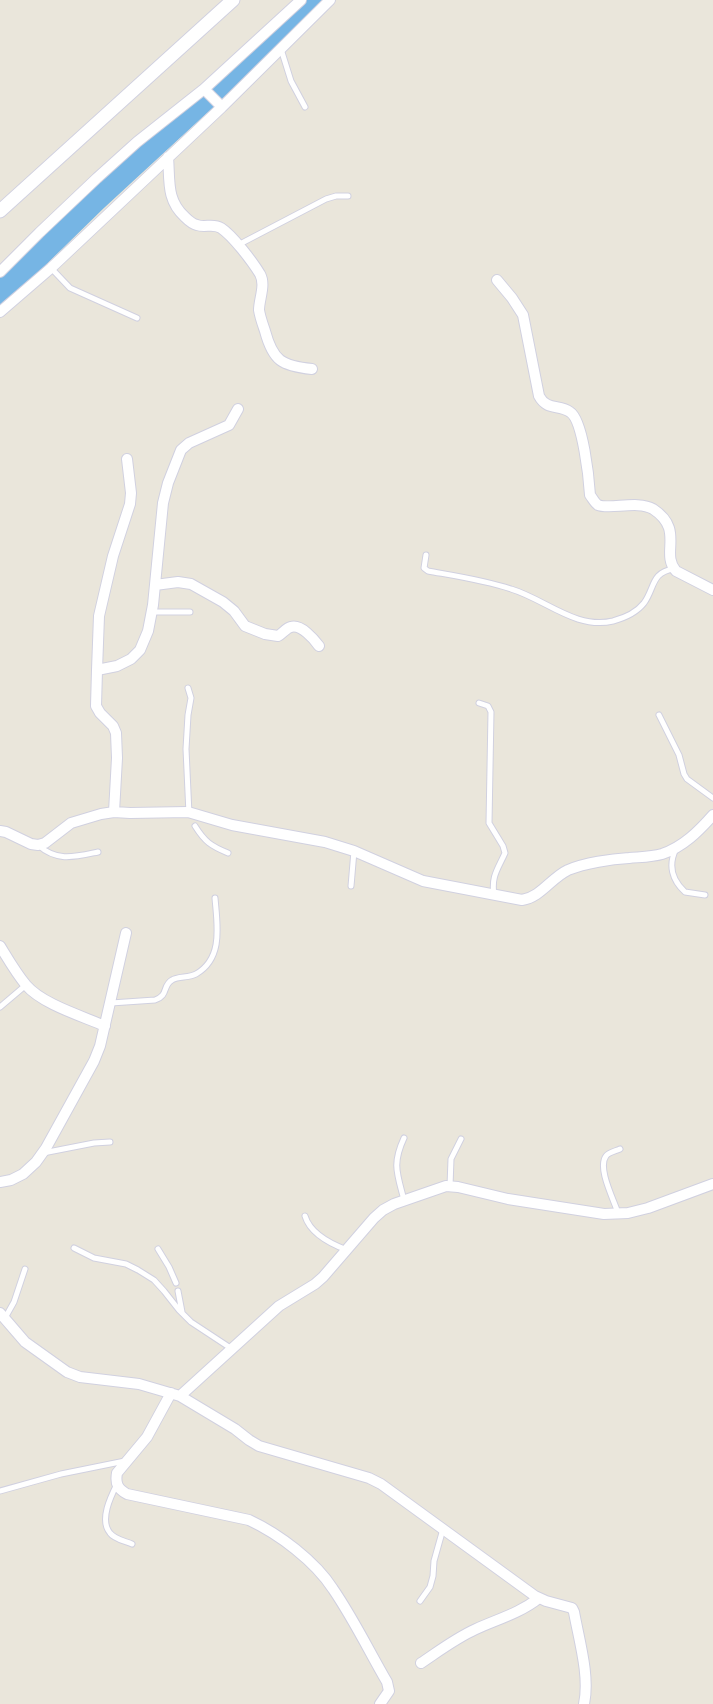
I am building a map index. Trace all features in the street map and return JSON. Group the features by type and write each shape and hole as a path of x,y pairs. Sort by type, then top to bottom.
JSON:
{"street":[{"path":"0,211 233,0"},
{"path":"0,272 39,232 137,142 206,90 301,0"},
{"path":"0,312 51,268 281,49 330,0"},
{"path":"206,90 221,105"},
{"path":"168,157 172,202 177,210 197,226 216,225 221,228 234,239 262,278 262,298 259,310 273,354 281,362 292,367 312,368"},
{"path":"497,280 512,298 523,315 538,396 550,407 567,410 576,417 585,449 590,495 597,504 602,506 635,505 652,508 669,526 671,536 670,556 674,569 713,590"},
{"path":"97,670 117,666 131,659 140,650 148,631 152,612 163,503 175,463 181,450 189,443 229,425 238,409"},
{"path":"114,812 117,758 116,733 113,726 100,713 96,706 97,670 99,616 113,556 130,504 131,493 127,459"},
{"path":"155,585 178,582 191,584 223,602 234,611 245,626 251,629 278,636 289,627 293,626 308,632 319,646"},
{"path":"0,831 6,832 31,844 38,845 44,843 70,823 101,814 114,812 190,815 232,825 325,842 354,851 423,881 522,900 530,898 561,874 569,870 620,858 662,854 699,831 713,815"},
{"path":"0,1182 10,1180 23,1174 36,1162 94,1061 100,1046 111,1003 126,933"},
{"path":"0,946 26,985 45,1000 105,1026"},
{"path":"380,1704 389,1691 387,1682 334,1589 307,1559 264,1527 248,1520 127,1494 119,1488 117,1484 117,1473 147,1437 175,1394 232,1349 279,1306 319,1281 383,1210 394,1204 436,1189 450,1186 508,1199 604,1214 628,1213 648,1208 713,1184"},
{"path":"2,1316 26,1342 67,1372 80,1377 133,1383 175,1394 235,1429 259,1446 369,1478 381,1484 539,1598 568,1606 574,1612 585,1676 586,1688 584,1704"},
{"path":"421,1663 459,1638 476,1629 518,1613 539,1598"}],"lane":[{"path":"281,49 291,81 305,107"},
{"path":"238,245 326,199 336,196 348,196"},
{"path":"51,268 70,288 137,318"},
{"path":"426,555 424,568 428,571 491,582 514,589 573,618 586,622 598,623 614,621 633,613 644,602 655,580 660,574 667,570 674,569"},
{"path":"152,612 190,612"},
{"path":"188,688 191,698 188,715 186,749 190,815"},
{"path":"479,703 488,706 491,712 490,823 506,853 495,873 492,886 494,895"},
{"path":"659,715 679,756 687,779 713,798"},
{"path":"195,826 203,839 209,845 228,853"},
{"path":"38,845 52,856 61,857 98,852"},
{"path":"678,845 671,861 671,868 675,880 685,892 705,895"},
{"path":"350,886 354,851"},
{"path":"111,1003 156,1000 165,994 168,983 173,979 193,975 205,966 214,953 217,942 214,898"},
{"path":"0,1007 26,985"},
{"path":"404,1138 397,1154 396,1162 404,1200"},
{"path":"450,1186 451,1159 461,1139"},
{"path":"42,1153 94,1143 110,1142"},
{"path":"618,1213 605,1176 603,1163 608,1154 620,1149"},
{"path":"305,1216 310,1226 326,1240 331,1244 347,1250"},
{"path":"74,1248 94,1258 126,1264 154,1280 182,1313 203,1331 232,1349"},
{"path":"158,1249 169,1267 176,1283"},
{"path":"2,1316 14,1302 25,1269"},
{"path":"178,1291 182,1313"},
{"path":"0,1491 61,1474 128,1460"},
{"path":"117,1484 107,1506 107,1528 114,1536 132,1544"},
{"path":"420,1601 431,1582 434,1561 442,1529"}],"waterway":[{"path":"0,293 95,200 312,0"}]}
